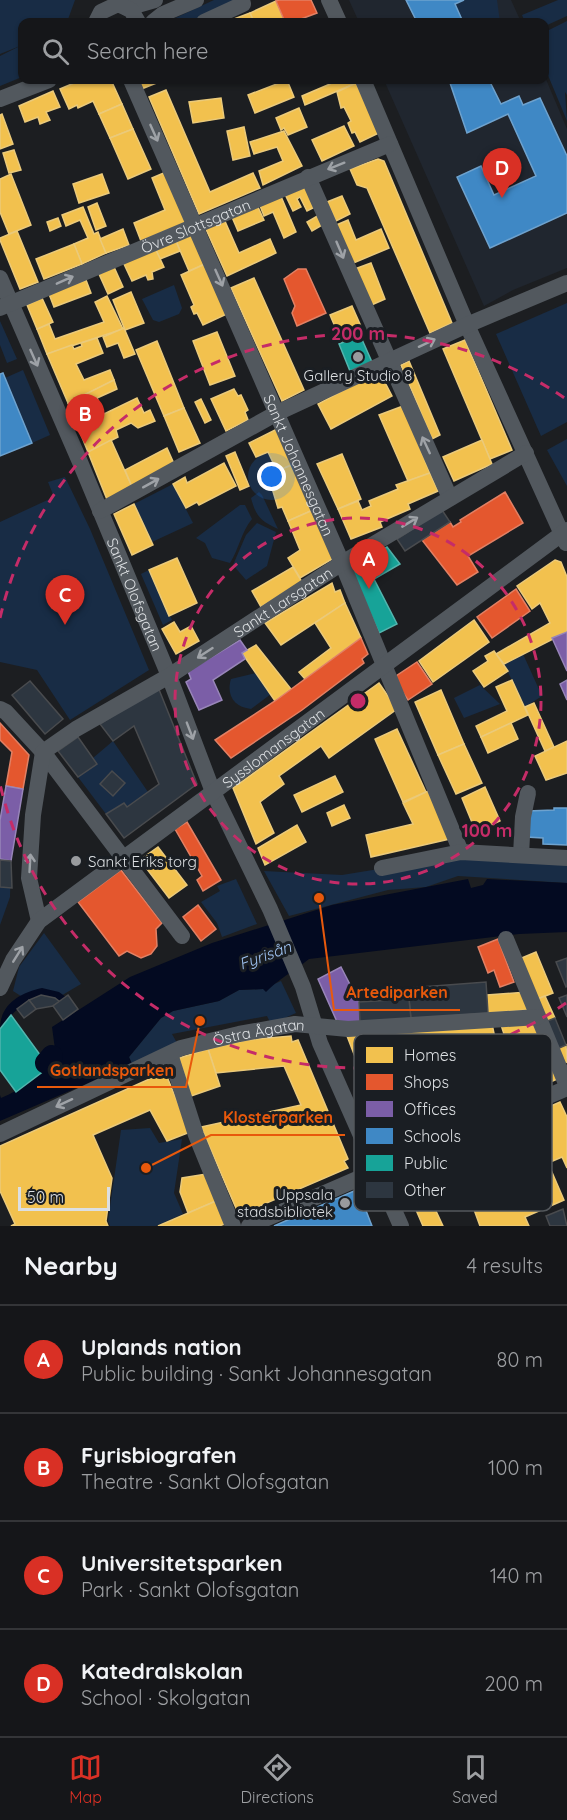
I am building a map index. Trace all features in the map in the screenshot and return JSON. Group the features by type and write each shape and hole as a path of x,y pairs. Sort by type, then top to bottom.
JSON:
{"street":[{"path":"99,12 120,4 155,0"},
{"path":"163,18 196,0"},
{"path":"213,18 243,4 242,0"},
{"path":"329,0 337,18"},
{"path":"120,4 134,18"},
{"path":"0,99 39,84"},
{"name":"Sankt Johannesgatan","path":"133,84 342,563 461,852"},
{"path":"365,84 467,325 526,453 536,463 566,534"},
{"name":"Övre Slottsgatan","path":"6,306 195,224 390,144"},
{"path":"308,177 450,498"},
{"name":"Sankt Olofsgatan","path":"0,278 6,306 100,511 169,676 213,792 270,909 303,987 317,1028"},
{"path":"100,511 277,413 467,325 567,283"},
{"name":"Sankt Larsgatan","path":"43,752 76,729 169,676 342,563 526,453"},
{"name":"Sysslomansgatan","path":"39,921 566,534"},
{"path":"0,709 6,712 43,752 182,936"},
{"path":"0,988 13,960 39,921 29,878 33,815 43,752"},
{"path":"521,855 523,817 528,793"},
{"path":"382,868 461,852 567,858"},
{"path":"506,939 545,1034"},
{"name":"Östra Ågatan","path":"0,1134 181,1048 295,1024 317,1028 348,1029 538,1017"},
{"path":"317,1028 320,1043 354,1117"},
{"path":"552,1051 567,1087 552,1094"},
{"path":"170,1054 199,1144 233,1226"},
{"path":"249,1226 354,1180"},
{"path":"395,1211 401,1226"}],"shaded area":[{"path":"0,0 75,0 68,18 18,18 18,47 0,54"},
{"path":"214,0 238,0 198,18 175,18"},
{"path":"349,0 511,0 519,18 357,18"},
{"path":"464,0 497,0 499,18 461,18 455,4"},
{"path":"558,0 567,0 567,16 549,24 549,18 523,18 522,15"},
{"path":"567,21 567,95 565,92 567,121 549,78 549,30"},
{"path":"18,47 18,79 0,86 0,56"},
{"path":"386,84 548,84 567,129 567,268 513,290 484,306"},
{"path":"174,285 182,308 179,314 159,322 153,320 142,299"},
{"path":"567,303 567,422 541,436 496,334"},
{"path":"0,321 17,359 7,363 0,345"},
{"path":"23,370 50,435 32,443 5,378"},
{"path":"567,439 567,486 547,450"},
{"path":"65,477 90,529 149,670 70,720 37,670 0,662 0,522 54,497 48,482"},
{"path":"173,484 193,523 152,542 134,504"},
{"path":"259,492 278,529 263,521 257,514 251,498"},
{"path":"240,505 245,505 252,519 245,529 233,558 230,563 212,558 205,543 196,538"},
{"path":"257,523 276,532 267,566 246,580 233,565 246,535"},
{"path":"149,570 172,620 163,625 141,574"},
{"path":"523,654 542,696 525,707 504,664"},
{"path":"256,673 271,694 251,709 245,708 236,703 231,695 231,679"},
{"path":"480,685 500,704 464,718 454,698"},
{"path":"113,741 148,792 127,807 124,803 106,814 78,777 97,764 93,758"},
{"path":"477,853 567,858 567,883 458,876 426,887 388,890 289,916 264,871 342,875"},
{"path":"0,859 11,861 10,897 0,925"},
{"path":"236,879 257,924 222,937 217,923 201,902 220,891 217,886"},
{"path":"44,933 81,984 59,997 43,992 24,998 13,991 19,967"},
{"path":"281,981 296,1013 271,1024 267,1016 172,1034 177,1043 132,1064 129,1057 161,1018 173,1011 219,1001 239,990 263,989"},
{"path":"150,1128 159,1143 182,1139 174,1193 183,1214 156,1226 110,1226 108,1221 121,1130"}],"water":[{"name":"Fyrisån","path":"468,879 471,888 483,885 487,879 567,883 567,932 519,934 309,959 266,992 263,989 239,990 219,1001 173,1011 161,1018 129,1057 132,1064 0,1121 0,1095 1,1098 32,1081 56,1057 52,1027 130,977 212,943 332,905"},
{"path":"42,988 59,992 66,997 60,1002 41,995 18,1009 0,1029 7,1006 26,993"}],"building: Homes":[{"path":"276,1 283,18 252,18 250,13"},
{"path":"250,13 252,18 237,18"},
{"path":"72,84 113,84 122,104 99,114 93,101 78,108 77,105 69,109 60,89"},
{"path":"137,84 154,84 139,90"},
{"path":"277,84 289,84 294,97 255,113 248,95"},
{"path":"330,84 354,84 305,105 302,96"},
{"path":"356,84 379,133 360,142 355,132 352,133 348,123 351,121 344,107 341,108 337,92"},
{"path":"166,90 210,192 253,173 260,188 199,214 149,97"},
{"path":"53,91 60,107 46,112 50,120 40,124 38,117 25,122 19,106"},
{"path":"221,98 224,118 193,123 189,102"},
{"path":"122,104 133,129 110,138 99,114"},
{"path":"299,108 307,127 288,135 284,128 281,130 276,118"},
{"path":"2,114 13,144 0,149 0,115"},
{"path":"344,126 354,146 322,161 312,140"},
{"path":"244,127 250,156 233,160 227,131"},
{"path":"133,129 151,169 128,179 110,138"},
{"path":"284,131 302,166 263,185 259,171 283,161 277,147 254,154 250,142"},
{"path":"14,150 21,170 9,173 3,153"},
{"path":"378,159 384,161 452,323 430,333 367,188 357,185 350,169"},
{"path":"166,172 187,222 141,241 134,223 165,210 152,178"},
{"path":"11,174 31,225 9,234 0,212 0,179"},
{"path":"102,174 109,193 79,203 73,184"},
{"path":"306,182 317,206 307,211 300,197 297,199 301,207 293,211 284,192"},
{"path":"280,194 296,232 284,238 273,212 264,216 259,203"},
{"path":"342,196 350,214 336,221 327,202"},
{"path":"97,203 106,226 96,230 88,207"},
{"path":"257,205 264,220 238,231 232,217"},
{"path":"83,207 94,234 98,232 106,253 82,264 74,244 88,238 80,220 66,226 62,215"},
{"path":"319,215 324,224 312,231 307,222"},
{"path":"58,218 61,226 50,231 47,222"},
{"path":"224,219 239,253 270,239 276,253 227,276 205,227"},
{"path":"348,220 356,240 381,229 389,248 351,264 334,226"},
{"path":"123,229 129,245 106,253 100,239"},
{"path":"17,231 38,282 20,289 0,240"},
{"path":"192,234 205,264 189,271 176,241"},
{"path":"176,241 180,251 160,259 156,250"},
{"path":"74,244 82,264 44,279 36,259"},
{"path":"155,248 164,267 152,272 153,279 148,280 146,275 132,281 123,262"},
{"path":"371,263 385,299 367,307 352,270"},
{"path":"205,264 227,314 203,325 197,313 194,314 191,307 194,305 181,275"},
{"path":"114,267 123,287 108,294 99,274"},
{"path":"254,278 304,390 282,401 231,288"},
{"path":"86,280 91,293 54,307 49,294"},
{"path":"131,292 144,323 125,330 113,300"},
{"path":"107,296 123,329 47,354 37,329 49,324 55,339 104,322 95,302"},
{"path":"42,298 53,322 37,329 27,305"},
{"path":"352,306 364,333 342,343 330,315"},
{"path":"124,328 135,354 124,358 118,343 107,347 103,337"},
{"path":"217,332 235,376 210,385 193,341"},
{"path":"97,338 103,353 76,364 84,380 110,370 114,380 68,403 47,354 72,345 74,349 82,346 81,343"},
{"path":"465,340 512,450 490,459 443,349"},
{"path":"157,341 184,408 164,416 136,350"},
{"path":"409,361 440,435 432,439 401,365"},
{"path":"379,371 392,396 331,429 318,404"},
{"path":"114,380 117,389 97,398 104,414 137,398 144,413 150,410 155,421 138,428 131,423 116,430 118,437 88,452 68,403"},
{"path":"234,389 238,396 241,395 248,410 245,412 248,420 226,431 211,399"},
{"path":"201,399 211,420 205,423 195,402"},
{"path":"403,406 430,473 408,481 379,415"},
{"path":"184,408 200,443 179,452 164,416"},
{"path":"277,429 294,464 277,471 268,452 256,457 249,443"},
{"path":"111,440 133,489 108,502 88,452"},
{"path":"482,440 492,464 454,481 443,457"},
{"path":"167,448 175,466 133,489 125,470"},
{"path":"235,452 249,486 240,490 226,456"},
{"path":"342,454 361,499 338,509 317,464"},
{"path":"224,463 236,486 199,505 197,502 186,508 173,484 185,477 187,483"},
{"path":"294,464 313,510 288,521 282,507 278,508 268,475"},
{"path":"430,473 438,491 408,504 410,509 380,522 382,527 351,539 338,509 358,501 362,510 371,506 369,501 398,489 396,485"},
{"path":"134,504 153,545 132,555 114,514"},
{"path":"313,510 334,558 300,578 288,558 300,550 288,521"},
{"path":"177,558 197,603 169,616 149,570"},
{"path":"555,560 561,562 567,577 567,632 504,664 496,654 550,623 540,603 532,609 517,586"},
{"path":"293,567 302,582 261,607 252,591"},
{"path":"332,583 335,592 340,590 345,603 281,645 265,623"},
{"path":"345,603 361,638 305,679 299,672 331,648 315,623"},
{"path":"474,620 489,642 433,682 419,661"},
{"path":"174,622 180,632 191,626 199,641 176,654 162,629"},
{"path":"256,645 291,689 275,701 242,653"},
{"path":"494,651 508,671 484,687 473,671 488,661 485,656"},
{"path":"512,680 528,715 481,737 476,726 507,711 496,687"},
{"path":"379,683 397,709 329,758 321,746 279,776 284,784 260,802 274,833 256,844 233,788"},
{"path":"441,690 464,744 438,755 415,702"},
{"path":"534,703 554,747 545,751 525,707"},
{"path":"511,723 518,739 488,753 481,737"},
{"path":"397,729 426,792 403,802 375,739"},
{"path":"567,741 567,773 546,780 535,756"},
{"path":"464,744 482,783 456,794 438,755"},
{"path":"335,776 343,792 302,812 294,795"},
{"path":"485,787 500,821 476,832 462,798"},
{"path":"428,791 450,839 371,857 366,835 413,824 403,803"},
{"path":"344,805 350,818 332,826 327,813"},
{"path":"297,825 306,842 265,865 258,848"},
{"path":"158,847 187,885 169,898 140,860"},
{"path":"536,952 553,993 535,1000 517,960"},
{"path":"527,992 528,1010 488,1013 487,995"},
{"path":"545,996 555,1018 545,1022 535,1000"},
{"path":"532,1020 538,1034 504,1034 500,1022"},
{"path":"492,1024 494,1034 371,1034"},
{"path":"354,1035 354,1054 347,1036"},
{"path":"291,1036 292,1042 298,1040 348,1159 344,1161 348,1168 239,1215 201,1127 301,1105 284,1066 216,1073 208,1049 247,1040"},
{"path":"566,1045 567,1062 563,1064 557,1049"},
{"path":"208,1049 220,1086 191,1096 179,1058"},
{"path":"552,1067 557,1079 552,1081"},
{"path":"165,1072 190,1132 167,1141 150,1110 93,1135 112,1178 106,1221 108,1226 11,1226 15,1224 0,1191 0,1146"},
{"path":"560,1102 567,1117 567,1168 562,1157 552,1161 552,1105"},
{"path":"552,1172 564,1200 552,1205"},
{"path":"206,1174 216,1201 188,1213 180,1192 182,1178"},
{"path":"216,1201 225,1224 219,1226 158,1226"},
{"path":"416,1211 436,1211 443,1226 423,1226"},
{"path":"475,1211 539,1211 525,1217 529,1226 480,1226"}],"building: Shops":[{"path":"311,0 317,13 304,18 283,18 276,1"},
{"path":"298,269 306,269 326,313 297,326 292,313 295,306 284,279"},
{"path":"505,492 523,523 468,556 478,572 457,585 422,540 450,522 453,527 461,522 460,520"},
{"path":"516,589 530,611 492,638 477,617"},
{"path":"361,638 368,654 362,659 364,663 302,710 231,758 215,740 275,701"},
{"path":"417,662 432,684 408,700 393,678"},
{"path":"0,723 29,755 23,789 6,786 12,752 0,740"},
{"path":"187,822 221,880 203,891 197,880 202,876 175,829"},
{"path":"121,870 162,923 156,929 157,946 151,954 141,958 127,951 119,956 78,902"},
{"path":"198,905 216,929 201,941 183,917"},
{"path":"498,939 514,982 500,987 494,970 488,973 478,947"}],"building: Offices":[{"path":"567,632 567,671 552,638"},
{"path":"240,640 247,650 242,653 245,659 213,680 222,700 199,710 186,682 191,679 188,671"},
{"path":"567,680 567,700 560,684"},
{"path":"6,786 23,789 11,861 0,859 0,820"},
{"path":"341,967 359,1002 360,1023 338,1024 318,979"}],"building: Schools":[{"path":"406,0 464,0 455,4 461,18 415,18"},
{"path":"450,84 491,84 501,104 519,96 523,105 540,98 567,156 567,213 490,248 457,177 481,166 494,195 536,176 508,114 467,133"},
{"path":"3,373 32,443 0,456 0,374"},
{"path":"554,808 567,808 567,845 543,844 543,838 526,837 528,811 554,810"},
{"name":"Uppsala stadsbibliotek","path":"354,1191 354,1211 366,1211 372,1226 274,1226"}],"building: Public":[{"path":"360,335 372,362 350,371 339,344"},
{"path":"387,547 400,564 374,579 397,624 379,633 351,570"},
{"path":"11,1015 49,1067 16,1092 0,1070 0,1029"}],"building: Other":[{"path":"442,510 450,522 405,551 397,539"},
{"path":"30,681 63,719 45,734 12,695"},
{"path":"158,687 197,784 124,838 106,814 124,803 127,807 159,784 134,726 113,741 100,724"},
{"path":"78,737 97,764 78,777 58,751"},
{"path":"112,771 125,783 113,796 100,784"},
{"path":"0,860 11,861 12,888 0,887"},
{"path":"567,958 567,986 566,987 556,962"},
{"path":"486,982 488,1013 411,1019 408,988"},
{"path":"41,995 55,998 60,1002 53,1006 36,1009 29,1000"},
{"path":"68,995 78,1009 63,1020 53,1006"},
{"path":"567,995 567,1017 559,998"},
{"path":"409,999 411,1019 360,1023 359,1002"},
{"path":"29,1000 36,1009 24,1018 17,1009"},
{"path":"555,1018 566,1045 557,1049 545,1022"},
{"path":"563,1209 567,1226 550,1226 546,1216"}],"waterway":[{"path":"46,1063 52,1056"}],"place":[{"name":"Katedralskolan","path":"502,198"},
{"name":"Gallery Studio 8","path":"358,357"},
{"name":"Fyrisbiografen","path":"85,444"},
{"name":"Uplands nation","path":"369,589"},
{"name":"Universitetsparken","path":"65,625"},
{"name":"Sankt Eriks torg","path":"76,861"},
{"name":"Artediparken","path":"319,898"},
{"name":"Gotlandsparken","path":"200,1021"},
{"name":"Klosterparken","path":"146,1168"},
{"name":"Uppsala stadsbibliotek","path":"345,1203"}]}
